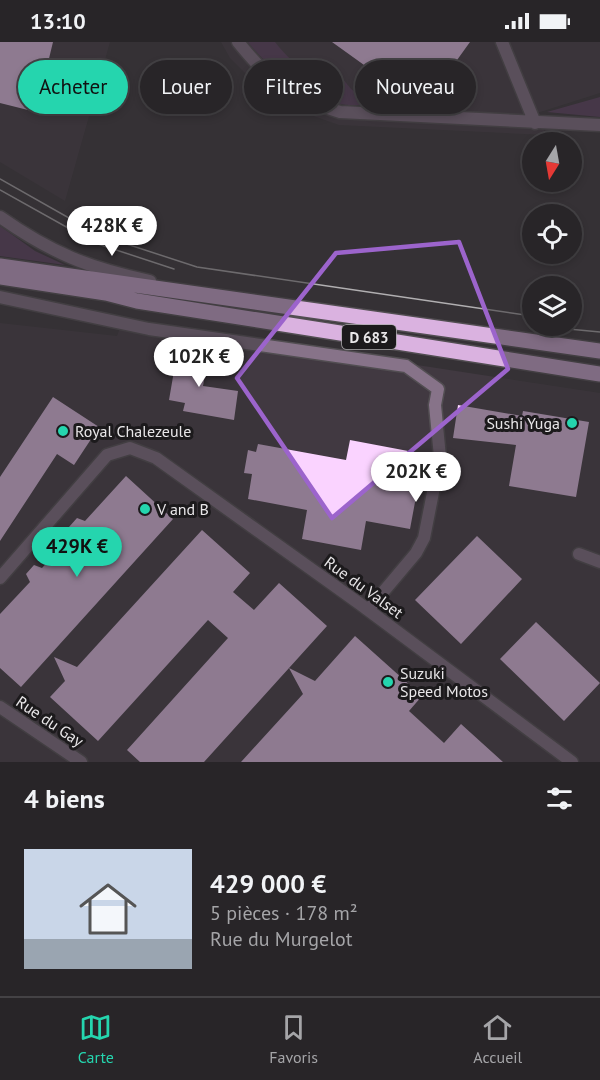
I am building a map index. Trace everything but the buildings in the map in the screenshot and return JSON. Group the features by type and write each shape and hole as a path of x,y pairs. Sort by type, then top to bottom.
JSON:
{"main road":[{"name":"D 683","path":"0,266 600,351"},
{"name":"D 683","path":"0,277 106,293 137,301 600,374"},
{"path":"0,287 105,301 137,301"}],"street":[{"path":"238,42 268,77 300,99 340,112 600,125"},
{"path":"502,42 535,123"},
{"path":"0,217 46,247 82,264 222,296"},
{"path":"0,297 149,329 406,366 438,389 435,405 440,457 424,538 416,553 368,610"},
{"name":"Rue du Valset","path":"0,578 107,454 130,448 156,458 368,610 573,762"},
{"path":"579,554 600,562"},
{"name":"Rue du Gay","path":"0,707 81,762"}],"highlighted area":[{"path":"459,242 508,369 332,518 237,378 336,253"}],"shaded area":[{"path":"0,42 110,42 105,60 18,60 18,114 90,114 65,201 0,162"},
{"path":"221,42 600,42 600,93 537,113 545,132 522,132 522,134 339,125 308,114 343,114 343,60 244,60 244,72 230,58"},
{"path":"248,42 275,42 291,60 265,60"},
{"path":"343,79 355,92 355,105 343,104"},
{"path":"600,97 600,117 547,112"},
{"path":"0,226 35,251 65,265 0,256"},
{"path":"123,320 600,393 600,762 0,762 0,323 117,336"}],"tram line":[{"path":"0,179 99,235 197,267 522,315"},
{"path":"0,190 95,243 174,269"},
{"path":"582,330 600,332"}],"place":[{"name":"Sushi Yuga","path":"572,423"},
{"name":"Royal Chalezeule","path":"63,431"},
{"name":"V and B","path":"145,509"},
{"name":"Suzuki Speed Motos","path":"388,682"}]}
